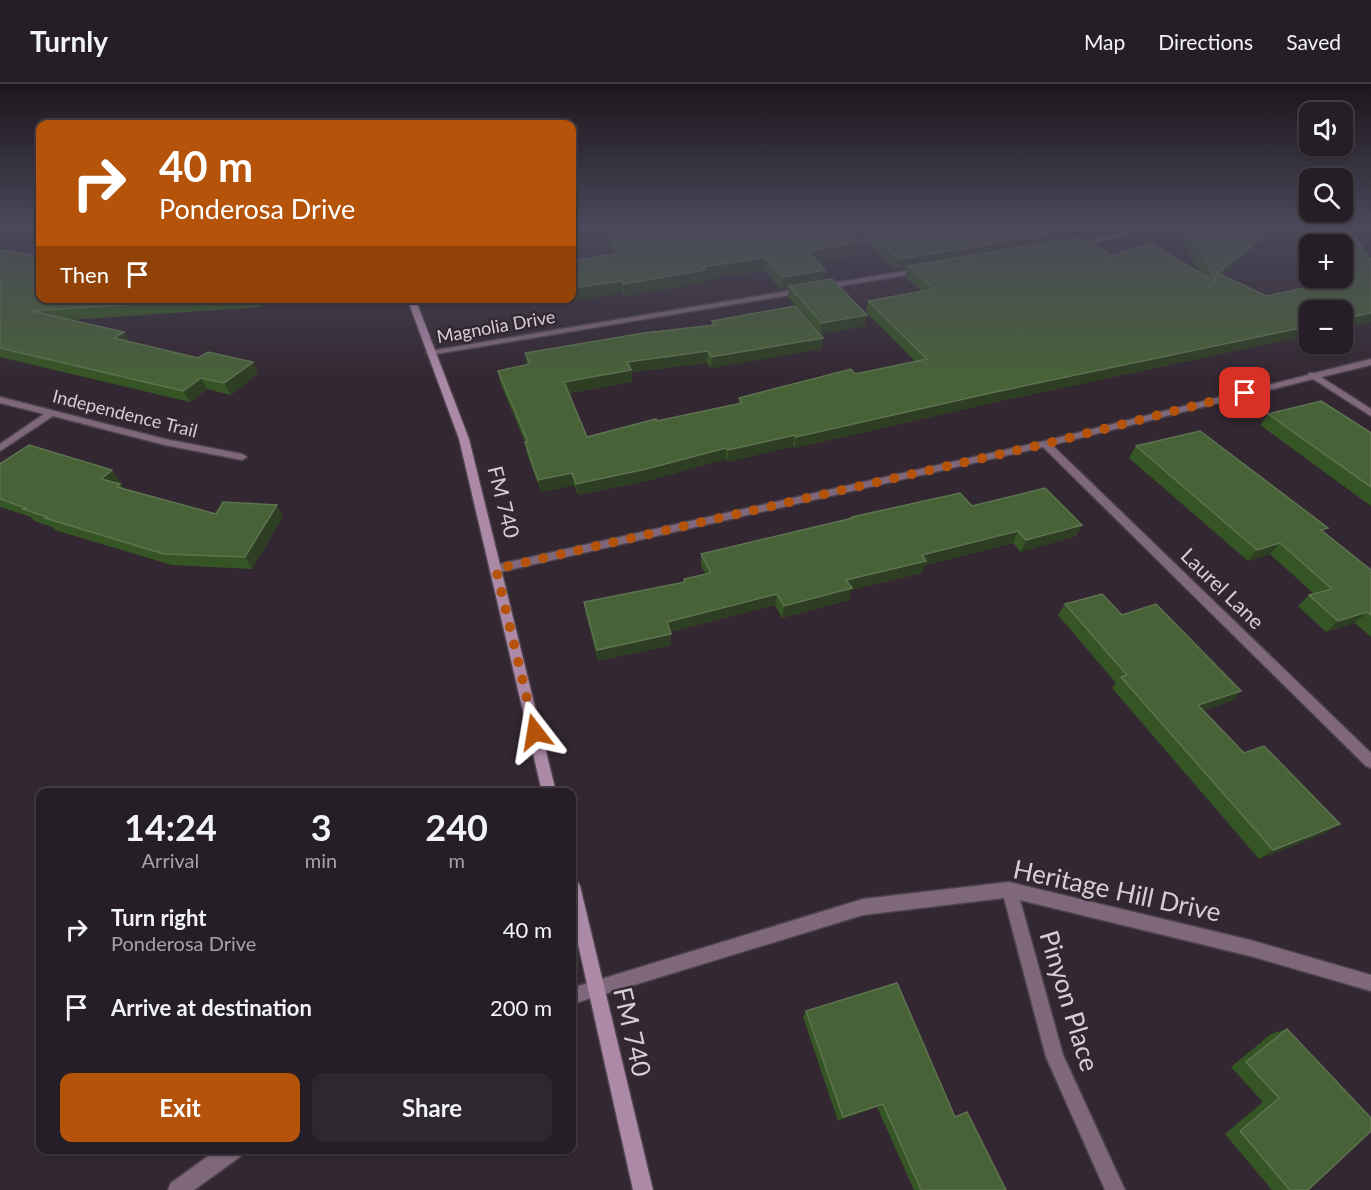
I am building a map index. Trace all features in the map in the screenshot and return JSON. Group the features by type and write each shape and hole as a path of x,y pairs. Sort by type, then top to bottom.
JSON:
{"main road":[{"name":"FM 740","path":"413,303 464,439 548,788"},
{"name":"FM 740","path":"576,904 643,1190"}],"street":[{"name":"Magnolia Drive","path":"430,353 880,278"},
{"path":"496,569 1045,444 1371,362"},
{"path":"1312,375 1371,413"},
{"name":"Independence Trail","path":"0,400 165,442 242,457"},
{"path":"0,448 52,413"},
{"name":"Laurel Lane","path":"1045,444 1371,762"},
{"name":"Heritage Hill Drive","path":"576,994 863,907 1009,890 1250,948 1371,983"},
{"name":"Pinyon Place","path":"1009,890 1055,1057 1115,1190"},
{"path":"178,1190 227,1154"}],"building":[{"path":"0,278 36,278 36,303 150,303 32,311 124,332 114,338 198,358 208,352 253,362 224,383 201,378 183,391 0,348"},
{"path":"576,278 661,278 624,284 622,281 576,287"},
{"path":"921,278 1208,278 1217,283 1214,278 1228,278 1266,296 1304,288 1353,288 1353,278 1371,278 1371,313 1353,317 1353,300 1299,300 1299,328 995,392 796,437 795,435 728,450 726,448 576,484 572,473 538,480 525,442 528,442 498,371 530,364 525,353 644,333 715,325 712,321 795,306 823,338 711,357 708,351 627,362 631,370 564,382 587,437 656,419 657,421 742,403 739,398 851,369 855,374 927,359 868,301 934,289"},
{"path":"832,279 867,315 822,323 789,286"},
{"path":"1321,401 1371,433 1371,487 1268,414"},
{"path":"1200,431 1328,528 1321,530 1371,570 1371,615 1367,612 1338,621 1309,595 1332,589 1280,543 1257,550 1136,446"},
{"path":"29,445 112,470 101,479 120,484 117,487 216,514 223,502 277,505 245,557 164,554 45,518 47,517 0,499 0,464"},
{"path":"1045,488 1082,525 1026,540 1018,531 922,555 926,561 846,580 852,588 784,606 777,594 667,622 671,634 597,650 584,602 685,582 684,579 711,573 701,554 960,493 972,506"},
{"path":"1102,594 1122,615 1156,604 1241,691 1198,705 1244,753 1264,746 1340,824 1273,850 1121,677 1127,675 1065,604"},
{"path":"897,983 955,1117 967,1112 1006,1190 921,1190 883,1104 843,1117 806,1011"},
{"path":"1287,1029 1371,1118 1371,1131 1308,1190 1290,1190 1240,1131 1279,1098 1246,1062"}],"route":[{"path":"535,732 496,569 1045,444 1245,393"}]}
